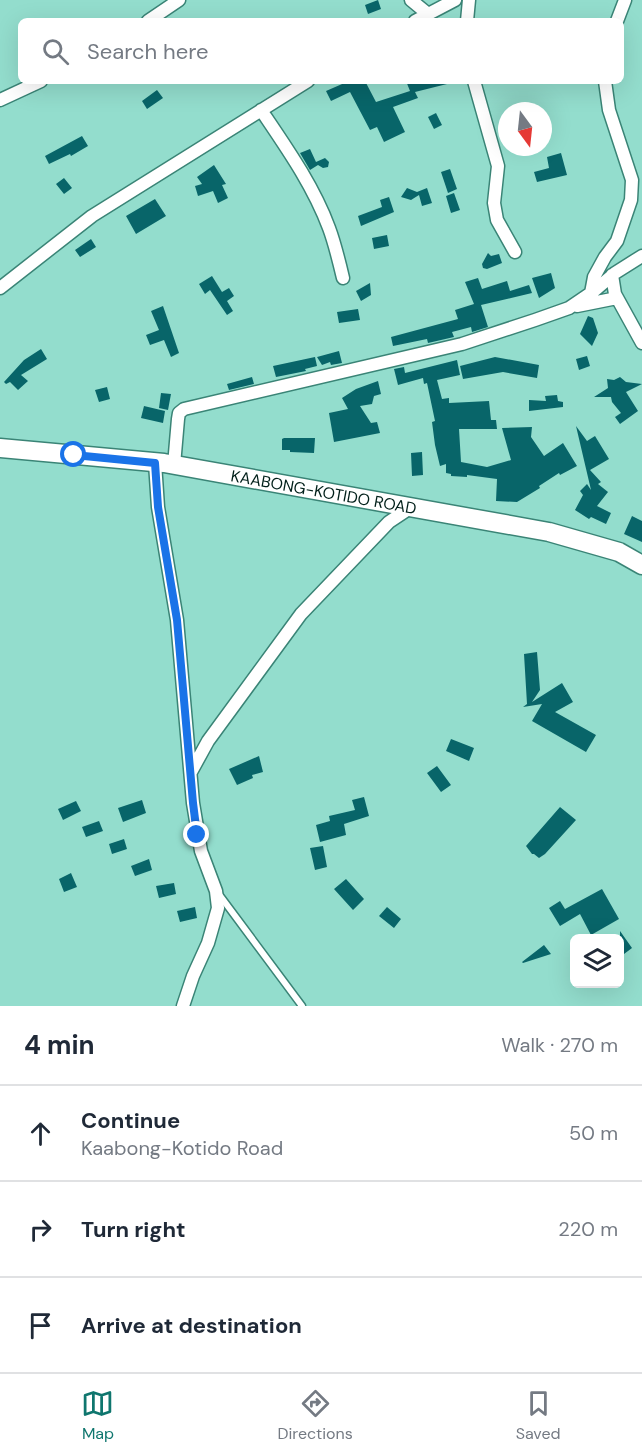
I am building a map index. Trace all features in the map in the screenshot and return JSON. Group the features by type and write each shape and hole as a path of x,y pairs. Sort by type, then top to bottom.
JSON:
{"main road":[{"name":"KAABONG-KOTIDO ROAD","path":"0,448 174,465 549,532 619,552 642,565"}],"street":[{"path":"152,18 179,0"},
{"path":"411,0 428,14"},
{"path":"421,18 455,0"},
{"path":"467,18 469,0"},
{"path":"617,18 626,0"},
{"path":"0,100 35,84"},
{"path":"0,288 92,216 303,84"},
{"path":"475,84 498,166 494,203 497,219 515,252"},
{"path":"591,293 594,277 617,241 631,200 632,180 609,111 605,84"},
{"path":"261,110 291,154 316,199 328,227 343,278"},
{"path":"569,308 612,275 642,256"},
{"path":"612,275 617,298 642,343"},
{"path":"174,465 179,413 184,409 462,344 569,308 617,298"},
{"path":"155,463 158,507 177,620 193,803 201,851 216,891 218,908 214,926 183,1006"},
{"path":"191,773 208,741 301,614 389,522 410,508"}],"lane":[{"path":"216,891 302,1006"}],"building":[{"path":"378,0 381,9 368,14 365,5"},
{"path":"342,84 367,84 376,102 410,91 407,84 447,84 415,92 418,98 393,107 405,132 384,142 377,127 370,130 350,92 331,101 326,91"},
{"path":"157,90 163,98 147,109 142,101"},
{"path":"436,113 442,125 434,129 428,117"},
{"path":"82,136 88,146 71,156 70,154 49,164 45,156"},
{"path":"310,149 316,162 325,158 329,162 328,167 323,168 318,165 310,170 300,153"},
{"path":"561,153 567,175 537,182 534,172 549,168 547,157"},
{"path":"214,165 226,184 222,185 228,198 218,203 213,191 198,196 195,186 202,184 197,177"},
{"path":"450,169 457,189 448,193 441,172"},
{"path":"64,178 72,188 64,194 56,184"},
{"path":"407,188 417,192 427,188 432,203 422,206 419,195 411,200 401,197"},
{"path":"454,193 460,210 451,213 446,196"},
{"path":"389,197 394,212 361,226 358,216 382,207 380,200"},
{"path":"155,199 166,216 136,234 126,216"},
{"path":"387,235 389,246 374,249 372,238"},
{"path":"91,239 96,247 80,257 75,250"},
{"path":"488,253 491,256 499,254 502,263 487,269 483,268 482,264"},
{"path":"551,273 555,288 539,298 532,278"},
{"path":"212,276 222,292 229,288 234,296 227,301 233,311 227,315 210,290 205,294 199,284"},
{"path":"478,278 482,289 507,281 510,291 529,285 532,293 481,305 488,327 472,332 471,327 452,332 454,337 428,343 427,339 393,346 391,337 458,319 455,310 474,304 465,282"},
{"path":"370,283 371,295 361,301 356,291"},
{"path":"163,306 179,353 171,357 164,340 150,345 146,335 159,330 151,311"},
{"path":"358,309 360,320 339,323 337,312"},
{"path":"588,316 593,318 598,333 592,346 580,334"},
{"path":"41,349 47,359 21,375 28,381 18,390 10,382 6,384 4,382 24,360"},
{"path":"339,351 342,363 331,365 330,362 322,365 317,357"},
{"path":"587,356 590,366 579,370 576,359"},
{"path":"315,357 317,366 305,369 306,371 276,377 273,366"},
{"path":"495,357 539,365 537,378 503,372 463,379 460,366"},
{"path":"457,360 460,375 437,380 442,399 449,398 449,403 489,401 491,420 496,420 497,429 459,429 461,462 487,467 511,460 502,428 532,427 531,437 544,456 563,443 577,466 560,475 559,473 517,502 496,501 497,479 467,475 467,477 451,476 446,473 446,464 440,466 435,445 432,422 435,421 427,383 424,384 423,378 398,385 394,369 404,367 405,373"},
{"path":"252,377 254,384 229,390 227,384"},
{"path":"620,377 626,382 642,384 626,392 638,411 620,424 615,417 621,413 612,402 611,397 594,397 608,388 607,379 614,380"},
{"path":"378,381 381,394 374,396 372,404 360,406 371,423 377,422 380,433 334,442 329,413 348,409 342,398 356,389"},
{"path":"107,387 110,399 99,402 95,390"},
{"path":"161,393 171,394 168,410 159,408"},
{"path":"557,395 558,401 563,402 563,407 529,411 529,400 546,401 545,396"},
{"path":"144,406 165,411 163,423 141,418"},
{"path":"576,426 587,441 595,436 609,459 590,470 601,482 598,484 608,492 597,506 611,513 606,524 591,517 589,519 575,510 583,495 580,491 587,484 591,490"},
{"path":"315,438 314,453 282,450 282,439"},
{"path":"422,452 423,475 412,476 411,453"},
{"path":"632,516 642,521 642,542 624,534"},
{"path":"537,652 540,690 532,702 562,683 573,702 555,712 596,735 586,752 532,721 542,704 523,707 527,704 524,654"},
{"path":"451,739 474,748 469,761 446,751"},
{"path":"259,756 263,772 252,775 253,778 237,785 229,769"},
{"path":"437,766 451,785 441,792 427,773"},
{"path":"364,797 369,816 344,824 346,835 320,842 316,825 330,821 329,816 355,810 352,800"},
{"path":"142,800 146,813 123,822 118,808"},
{"path":"76,801 81,811 63,820 58,809"},
{"path":"560,807 576,820 539,858 532,854 526,846"},
{"path":"99,821 103,831 86,837 82,827"},
{"path":"124,839 127,849 112,854 109,844"},
{"path":"323,846 327,867 315,870 310,848"},
{"path":"149,859 152,870 135,876 131,866"},
{"path":"71,873 77,887 64,892 59,879"},
{"path":"346,879 364,899 353,910 334,889"},
{"path":"174,883 176,894 159,898 156,886"},
{"path":"602,889 619,919 590,934 580,914 560,926 549,908 560,901 565,909"},
{"path":"195,907 197,918 180,922 177,911"},
{"path":"387,907 401,919 394,928 379,916"},
{"path":"624,937 632,948 624,954"},
{"path":"544,945 551,954 522,962"}],"route":[{"path":"74,455 155,463 158,507 177,620 197,835"}]}
